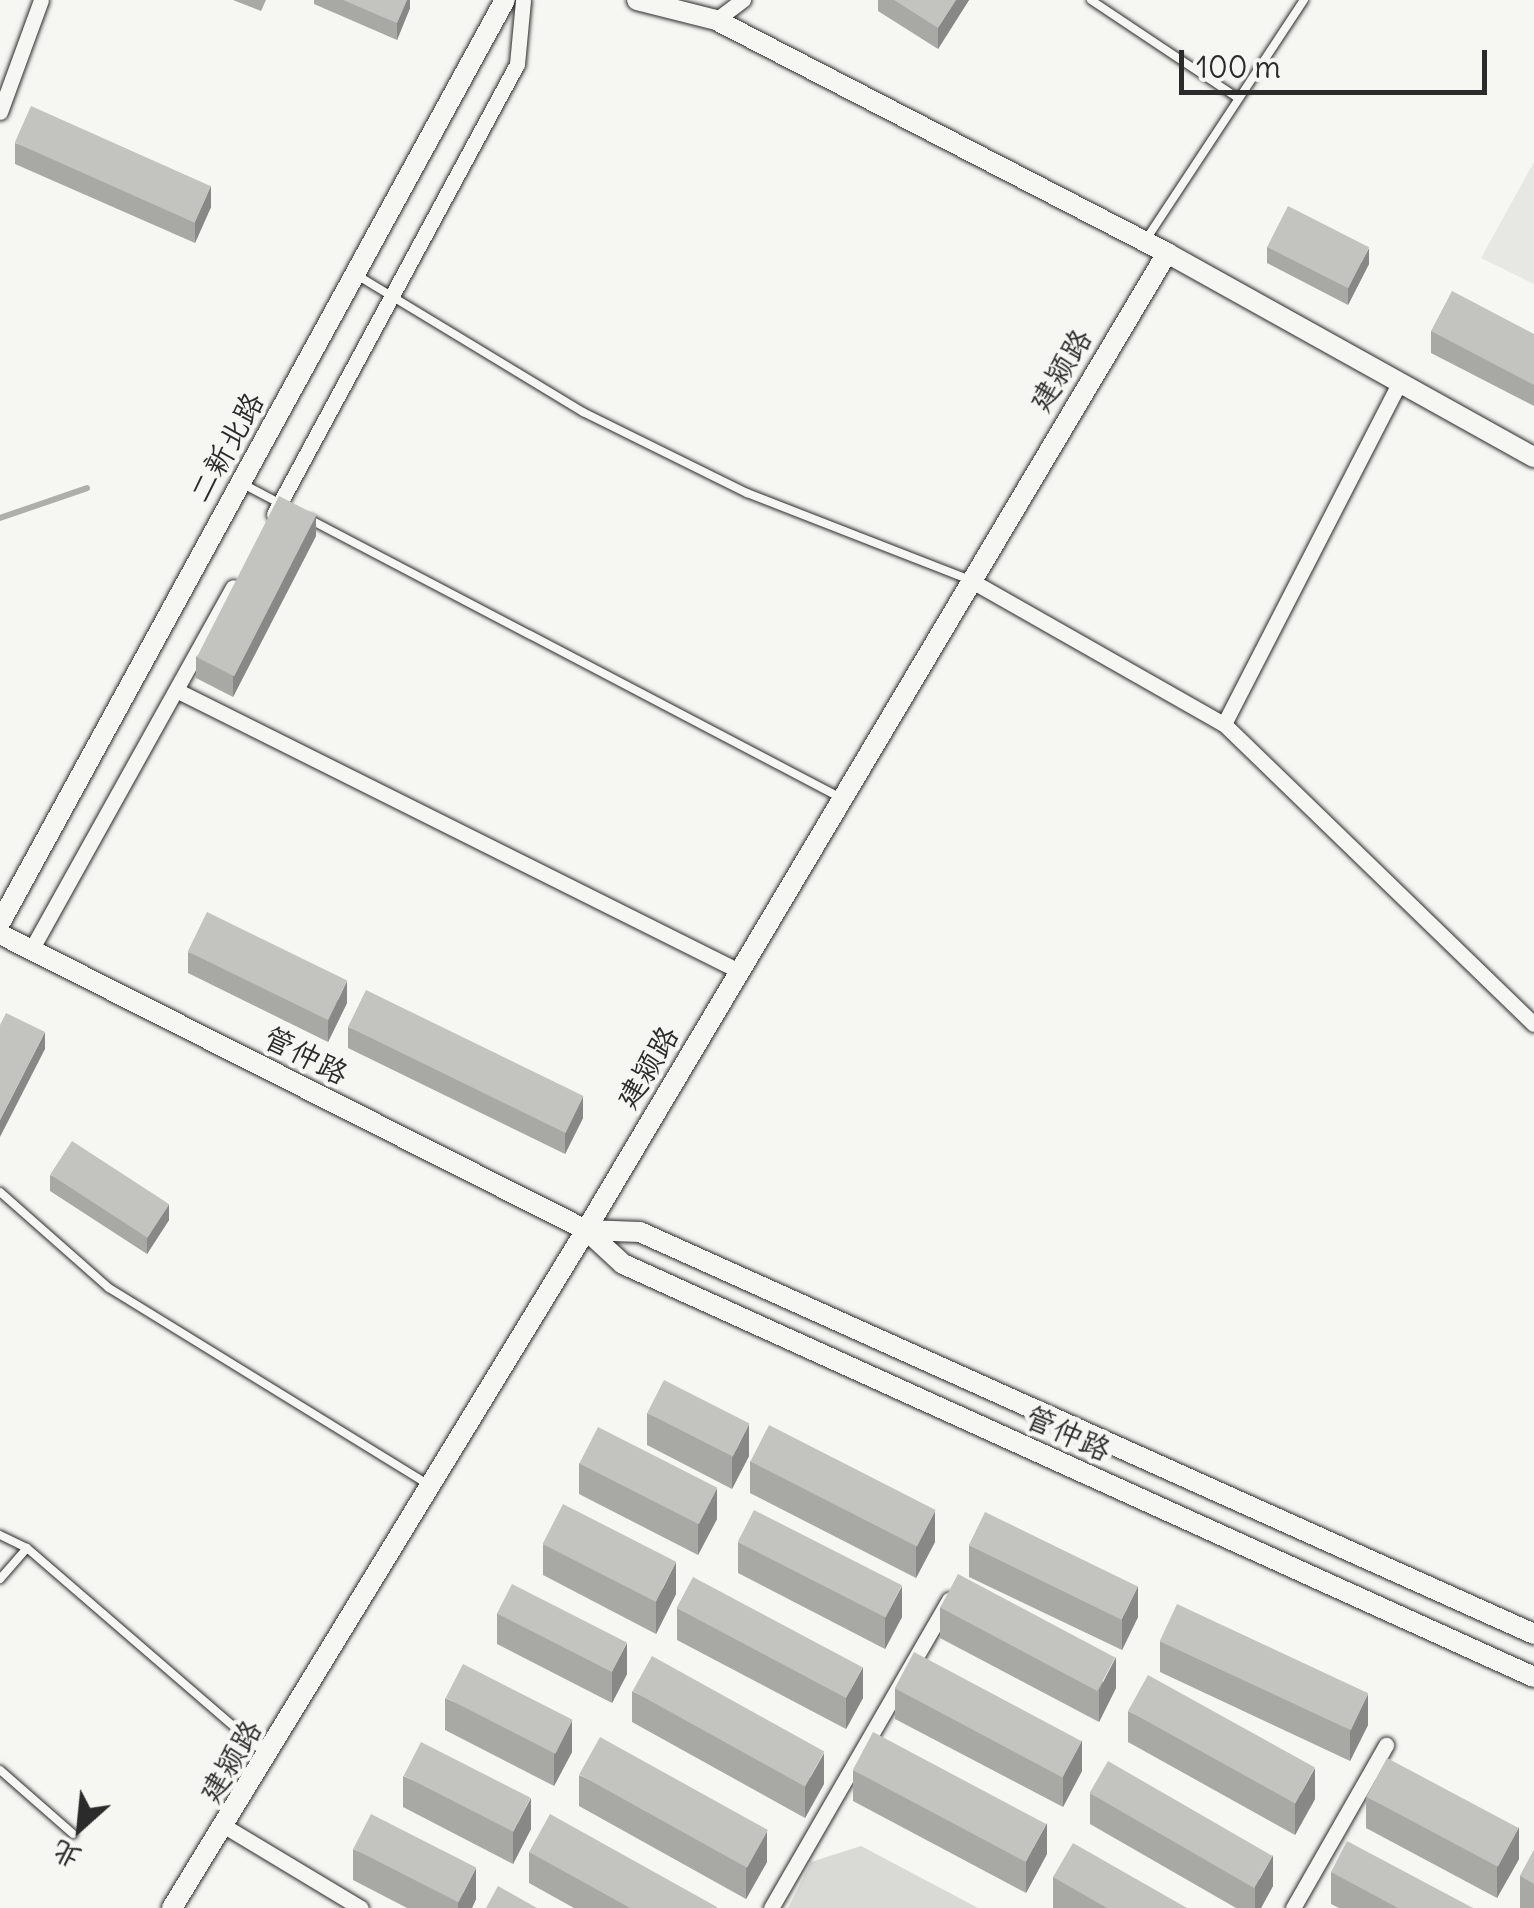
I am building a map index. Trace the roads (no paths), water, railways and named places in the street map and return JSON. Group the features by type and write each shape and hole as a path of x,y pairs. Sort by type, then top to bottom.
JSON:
{"street":[{"path":"0,112 41,0"},
{"name":"二新北路","path":"0,923 505,0"},
{"path":"261,537 394,298 517,64 523,0"},
{"path":"638,0 716,20 1167,252 1534,457"},
{"path":"716,20 743,0"},
{"name":"建颍路","path":"172,1908 226,1827 586,1230 1167,252"},
{"path":"1224,724 1400,382"},
{"path":"31,950 242,571"},
{"path":"970,580 1224,724 1534,1024"},
{"path":"176,690 739,971"},
{"name":"管仲路","path":"0,934 586,1230 623,1264 1534,1676"},
{"name":"管仲路","path":"586,1230 640,1232 1534,1634"},
{"path":"771,1908 960,1582"},
{"path":"1293,1908 1386,1745"},
{"path":"226,1827 361,1908"}],"lane":[{"path":"1091,0 1238,98"},
{"path":"1145,241 1304,0"},
{"path":"355,274 583,412 747,493 970,580"},
{"path":"241,483 841,798"},
{"path":"0,1192 109,1288 431,1487"},
{"path":"0,1535 27,1548 268,1756"},
{"path":"0,1579 27,1548"},
{"path":"0,1770 73,1834"}],"waterway":[{"path":"0,518 87,488"}]}
